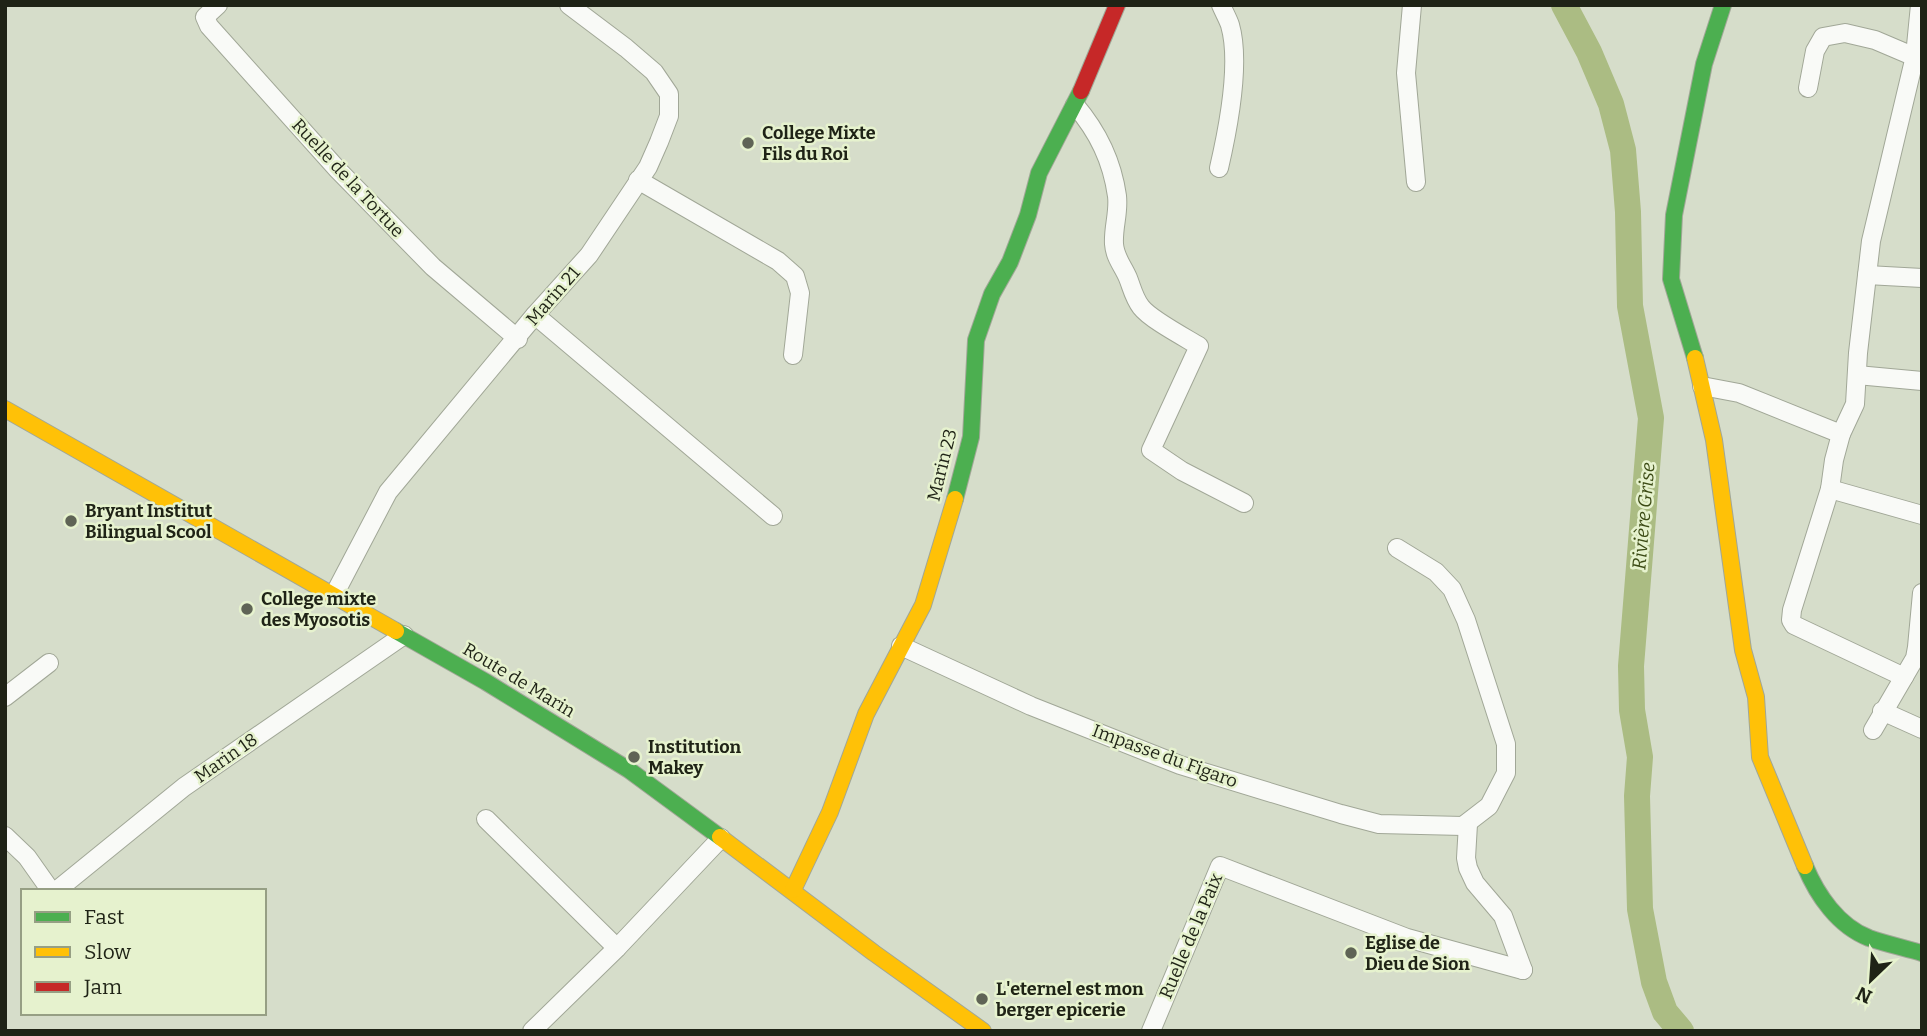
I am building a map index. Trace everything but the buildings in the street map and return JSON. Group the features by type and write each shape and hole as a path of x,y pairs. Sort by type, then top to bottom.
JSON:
{"street":[{"name":"Ruelle de la Tortue","path":"218,5 205,17 209,26 338,170 433,267 518,339"},
{"name":"Marin 21","path":"334,595 388,492 518,339 535,315 589,255 648,167 669,116 669,94 653,72 569,5"},
{"name":"Marin 23","path":"793,890 830,812 866,714 922,605 934,573 971,437 976,340 992,294 1010,262 1040,173 1075,105 1117,5"},
{"path":"1219,168 1226,139 1234,67 1230,27 1221,5"},
{"path":"1412,5 1406,73 1416,182"},
{"path":"1723,5 1704,64 1674,215 1671,279 1702,386 1714,440 1743,650 1756,696 1760,757 1812,883 1838,918 1867,937 1922,953"},
{"path":"1904,677 1794,625 1791,620 1830,489 1834,460 1855,404 1871,241 1918,58 1920,5"},
{"path":"1808,88 1815,51 1823,37 1845,33 1875,40 1918,58"},
{"path":"1075,105 1094,127 1109,160 1118,214 1114,247 1117,261 1127,276 1133,295 1143,310 1199,346 1151,450 1182,471 1244,503"},
{"path":"638,180 778,261 795,276 800,293 793,355"},
{"path":"1867,275 1922,278"},
{"path":"535,315 773,516"},
{"path":"1857,375 1922,381"},
{"path":"1702,386 1739,393 1842,434"},
{"name":"Route de Marin","path":"5,409 404,635 629,770 983,1031"},
{"path":"1830,489 1922,515"},
{"path":"1397,548 1436,572 1452,589 1466,620 1506,744 1506,773 1489,806 1468,824"},
{"path":"1872,730 1904,677 1917,647 1922,593"},
{"name":"Marin 18","path":"56,889 184,787 404,635"},
{"name":"Impasse du Figaro","path":"901,646 1031,706 1180,765 1378,824 1468,824"},
{"path":"5,697 49,663"},
{"path":"1882,711 1922,729"},
{"path":"486,819 617,948"},
{"name":"Ruelle de la Paix","path":"1151,1031 1220,866 1406,938 1523,970 1503,916 1475,883 1468,869 1468,824"},
{"name":"Marin 18","path":"5,836 27,857 51,889"},
{"path":"532,1031 617,948 722,838"}],"waterway":[{"name":"Rivière Grise","path":"1564,5 1589,52 1611,104 1623,150 1628,212 1630,306 1651,418 1631,666 1632,710 1640,757 1637,796 1640,909 1654,982 1665,1012 1681,1031"}],"traffic: fast":[{"path":"1695,358 1671,279 1674,215 1704,64 1723,5"},
{"path":"955,499 971,437 976,340 992,294 1010,262 1028,215 1039,173 1081,91"},
{"path":"396,631 486,682 629,770 720,837"},
{"path":"1805,866 1822,898 1848,926 1869,938 1922,953"}],"traffic: slow":[{"path":"1695,358 1714,440 1743,650 1756,697 1760,757 1805,866"},
{"path":"5,409 396,631"},
{"path":"793,890 830,812 866,714 923,605 955,499"},
{"path":"720,837 983,1031"}],"traffic: jam":[{"path":"1081,91 1117,5"}],"place":[{"name":"College Mixte Fils du Roi","path":"748,143"},
{"name":"Bryant Institut Bilingual Scool","path":"71,521"},
{"name":"College mixte des Myosotis","path":"247,609"},
{"name":"Institution Makey","path":"634,757"},
{"name":"Eglise de Dieu de Sion","path":"1351,953"},
{"name":"L'eternel est mon berger epicerie","path":"982,999"}]}
